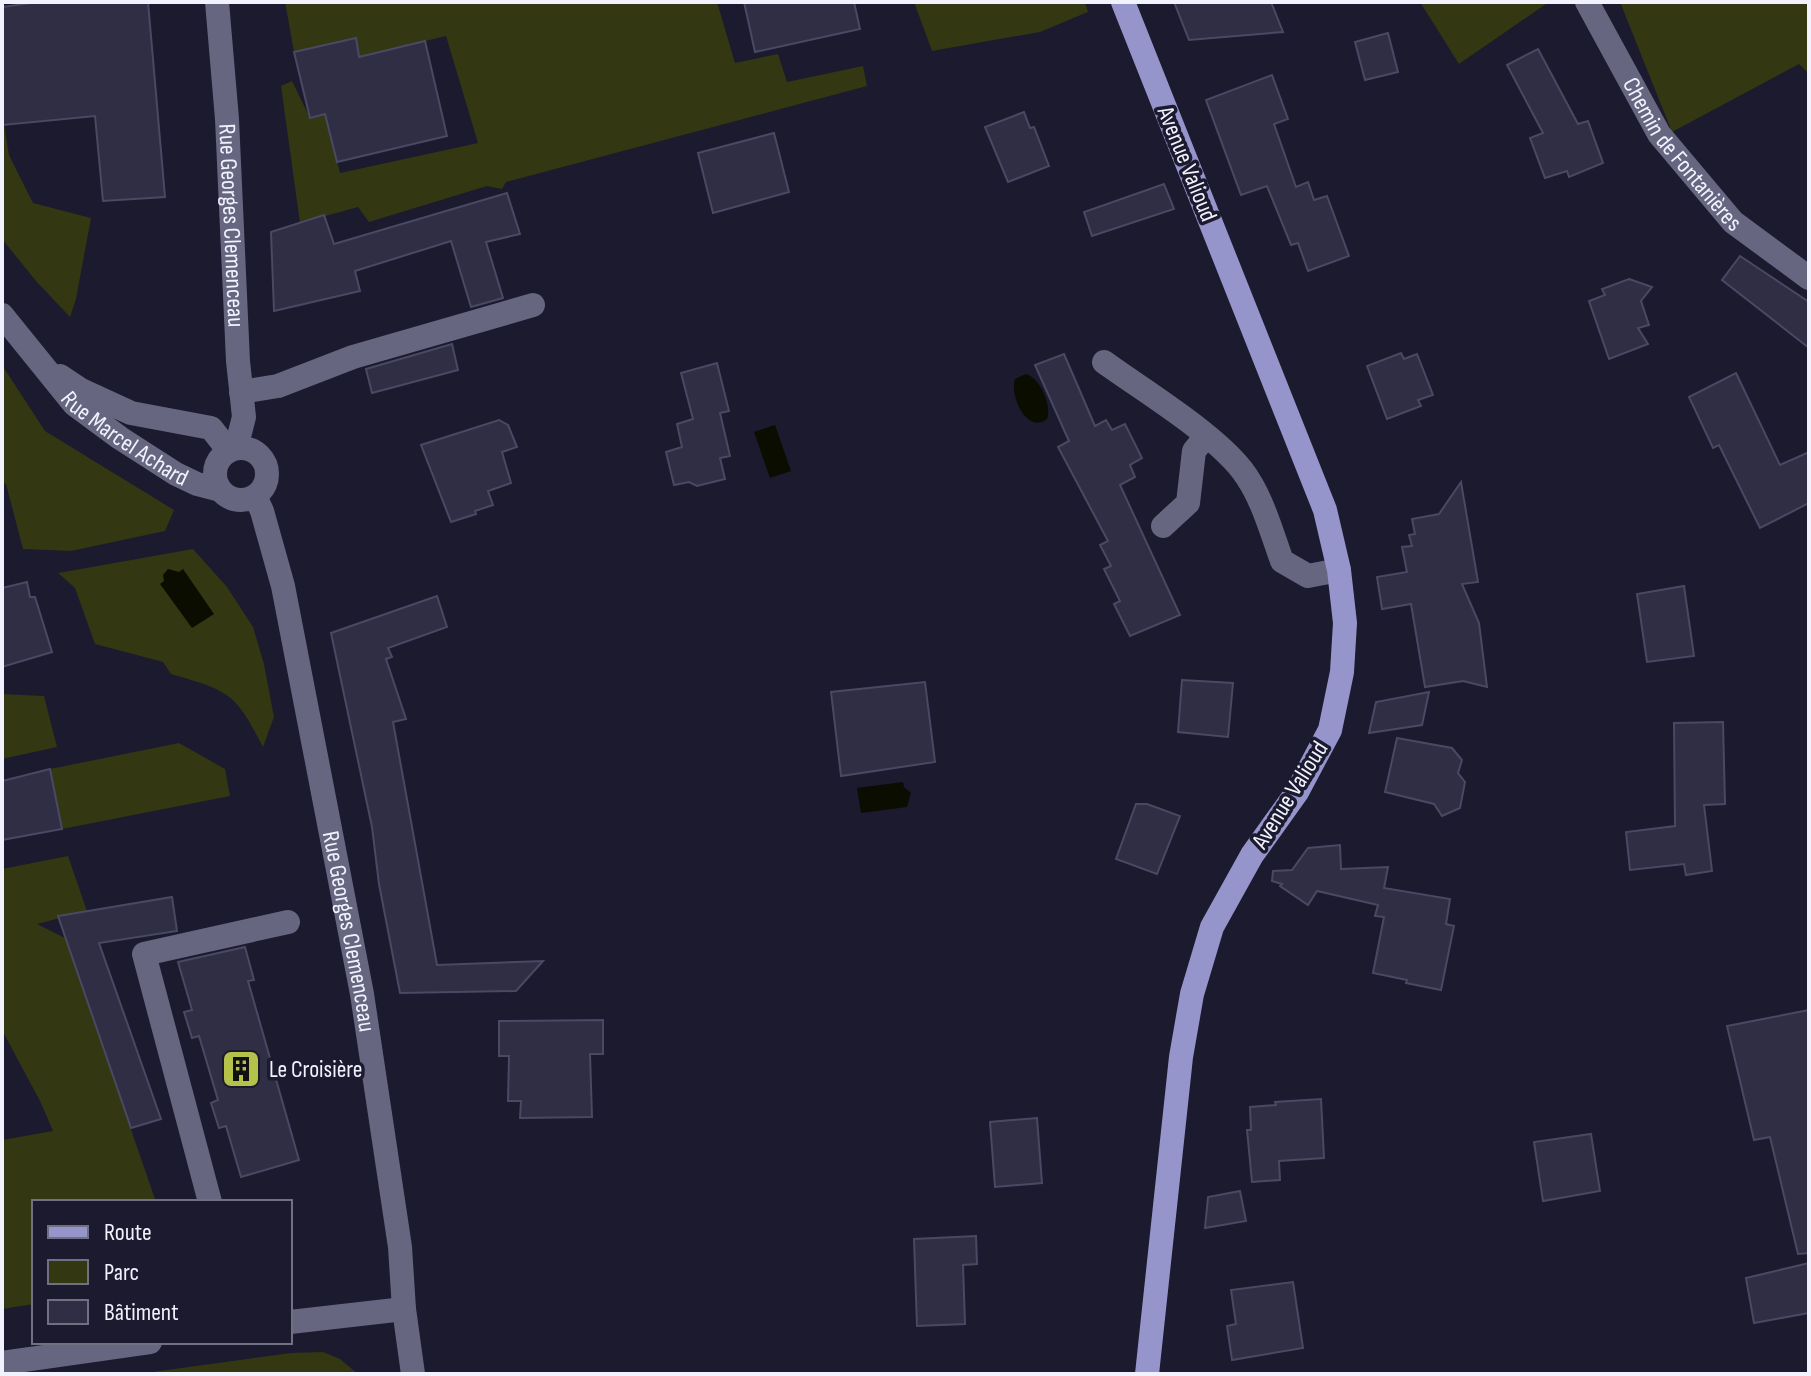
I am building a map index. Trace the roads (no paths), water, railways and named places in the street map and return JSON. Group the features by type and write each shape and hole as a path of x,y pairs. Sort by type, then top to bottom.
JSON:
{"main road":[{"name":"Avenue Valioud","path":"1123,2 1325,510 1339,570 1345,623 1342,672 1330,730 1297,792 1252,855 1212,927 1192,994 1181,1057 1147,1374"}],"street":[{"name":"Rue Georges Clemenceau","path":"217,2 244,417 232,449"},
{"name":"Chemin de Fontanières","path":"1587,2 1659,134 1733,222 1809,278"},
{"path":"241,392 278,386 353,357 533,305"},
{"name":"Rue Marcel Achard","path":"2,315 74,404 120,438 197,484 220,490"},
{"path":"1104,362 1206,436 1242,470 1263,508 1282,561 1308,576 1339,570"},
{"name":"Rue Marcel Achard","path":"46,367 81,390 131,413 211,428 232,449"},
{"path":"1163,526 1188,503 1194,451 1206,436"},
{"path":"232,449 252,450 264,461 267,476 255,496 240,500 226,495 216,483 218,461 232,449"},
{"name":"Rue Georges Clemenceau","path":"255,496 283,586 362,994 400,1247 413,1374"},
{"path":"209,1200 144,954 288,922"},
{"path":"292,1322 404,1309"},
{"path":"2,1363 136,1344"}],"place":[{"name":"Le Croisière","path":"241,1069"}]}
